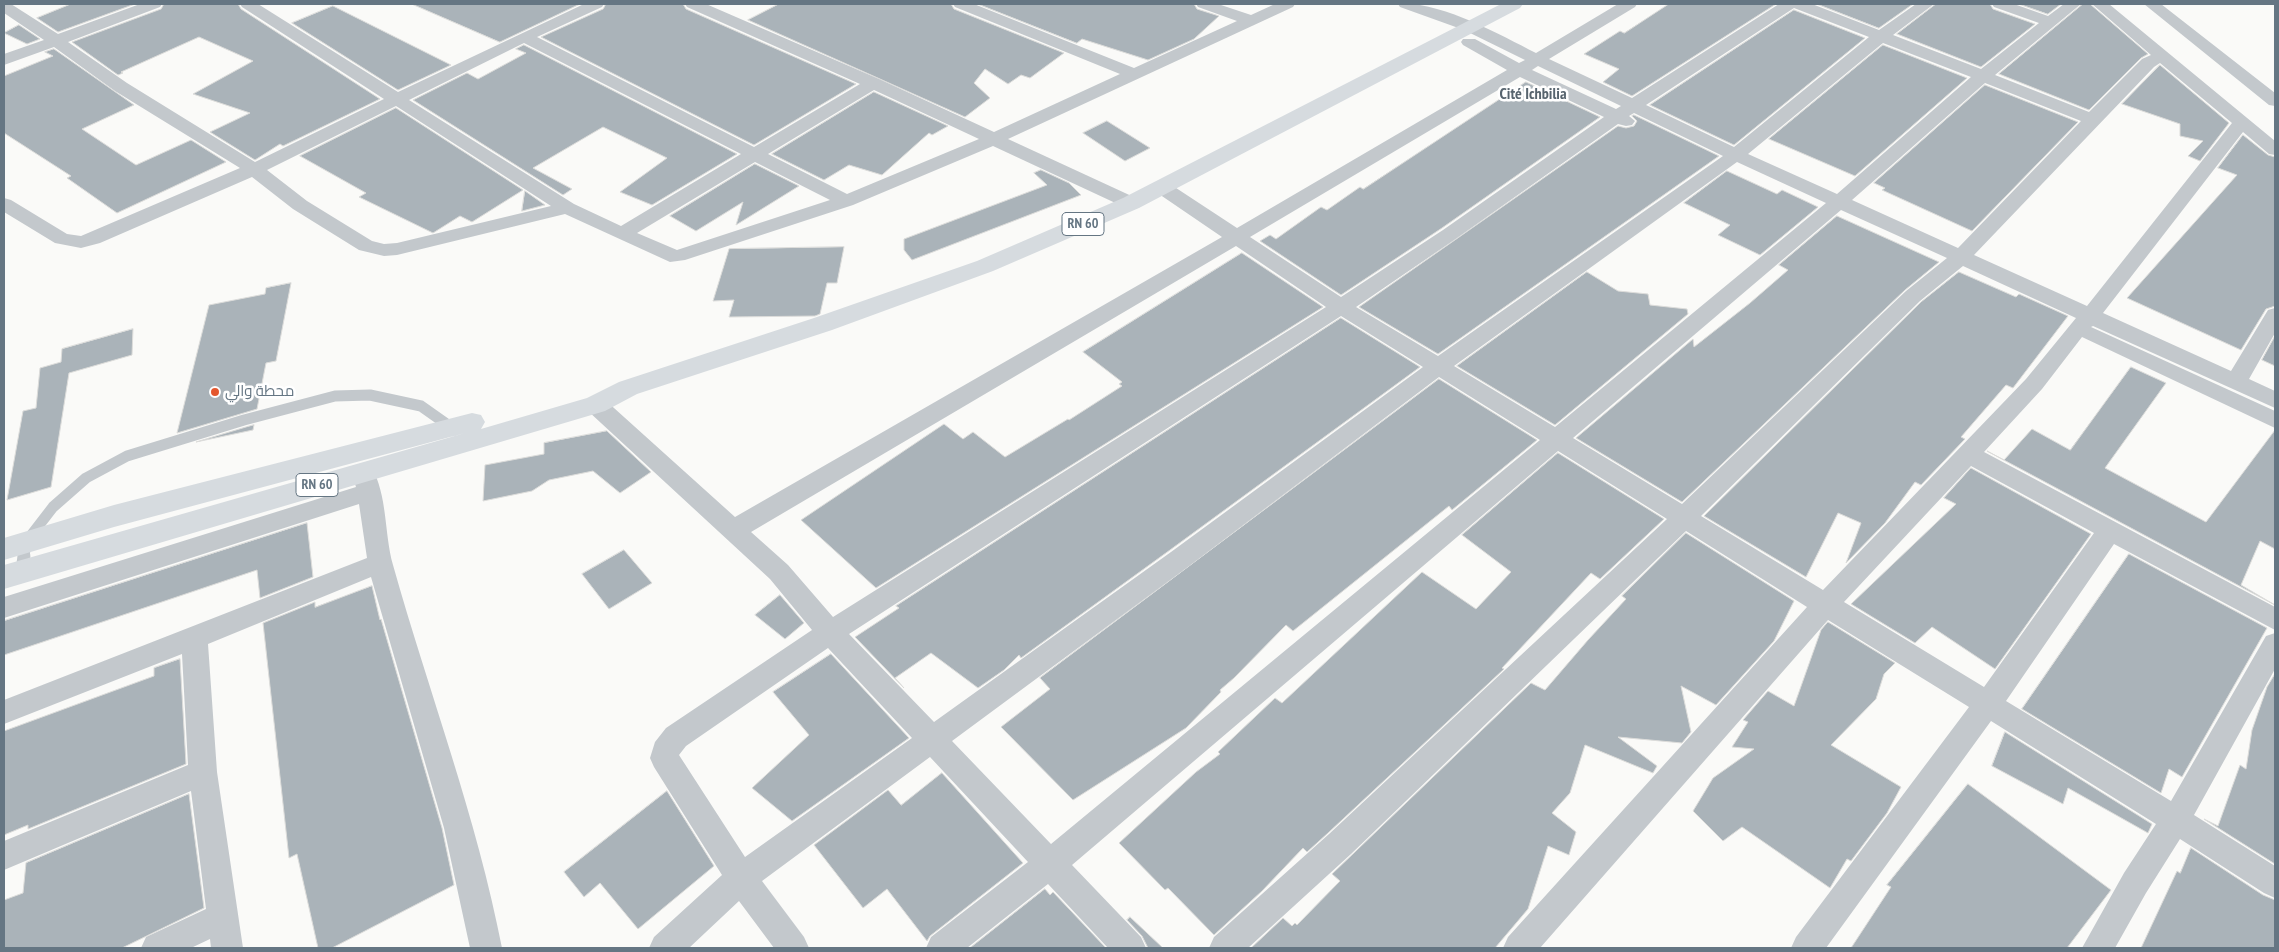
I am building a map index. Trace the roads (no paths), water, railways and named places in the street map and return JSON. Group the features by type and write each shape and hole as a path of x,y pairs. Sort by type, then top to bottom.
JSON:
{"main road":[{"name":"RN 60","path":"15,545 114,516 459,435 596,405 628,388 823,324 985,266 1163,188 1459,28 1514,4"},
{"name":"RN 60","path":"13,574 366,482 459,435 586,393 628,388"}],"street":[{"path":"4,60 154,4"},
{"path":"248,4 567,208 664,254 678,256 846,200 994,139 1287,4"},
{"path":"4,204 62,239 81,242 93,240 254,169 524,37 596,4"},
{"path":"693,4 873,83 1131,203"},
{"path":"961,4 989,8 1134,74"},
{"path":"1204,4 1250,20"},
{"path":"1406,4 1459,28 1538,58 1624,111"},
{"path":"733,530 1006,373 1629,4"},
{"path":"793,948 741,878 664,758 665,751 676,737 688,727 830,632 1341,307 1450,234 1624,111 1789,4"},
{"path":"1799,4 2092,119"},
{"path":"665,948 741,878 1180,559 1439,366 1729,159 1881,36 1926,4"},
{"path":"2000,4 2051,22"},
{"path":"942,948 1051,863 1833,206 1983,76 2073,4"},
{"path":"2100,4 2275,150"},
{"path":"2152,4 2275,101"},
{"path":"4,6 121,87 254,169 300,205 374,250 396,249 567,208"},
{"path":"1459,28 1517,69 1624,111 1955,261 2084,322 2275,420"},
{"path":"524,37 846,200"},
{"path":"1225,948 1340,844 1493,696 1582,616 1819,386 1955,261 2148,63 2162,55"},
{"path":"621,234 873,83"},
{"path":"1519,948 1826,605 2034,384 2242,122"},
{"path":"1163,188 1341,307 1557,438 1683,518 2176,820 2275,883"},
{"path":"2236,382 2275,314"},
{"path":"2084,322 2236,382 2275,400"},
{"path":"596,405 779,572 830,632 933,738 1130,948"},
{"path":"1967,453 2275,619"},
{"path":"4,607 366,482 380,563 459,828 486,948"},
{"path":"1807,948 1987,705 2111,530"},
{"path":"4,712 380,563"},
{"path":"194,638 203,772 227,948"},
{"path":"2098,948 2135,883 2176,820 2275,644"},
{"path":"4,856 203,772"},
{"path":"157,948 223,917"}],"lane":[{"path":"13,574 15,545 70,490 86,478 127,456 253,417 335,396 370,395 421,406 459,435"}],"place":[{"name":"محطة والي","path":"215,392"}],"district":[{"name":"Cité Ichbilia","path":"1533,94"}]}
